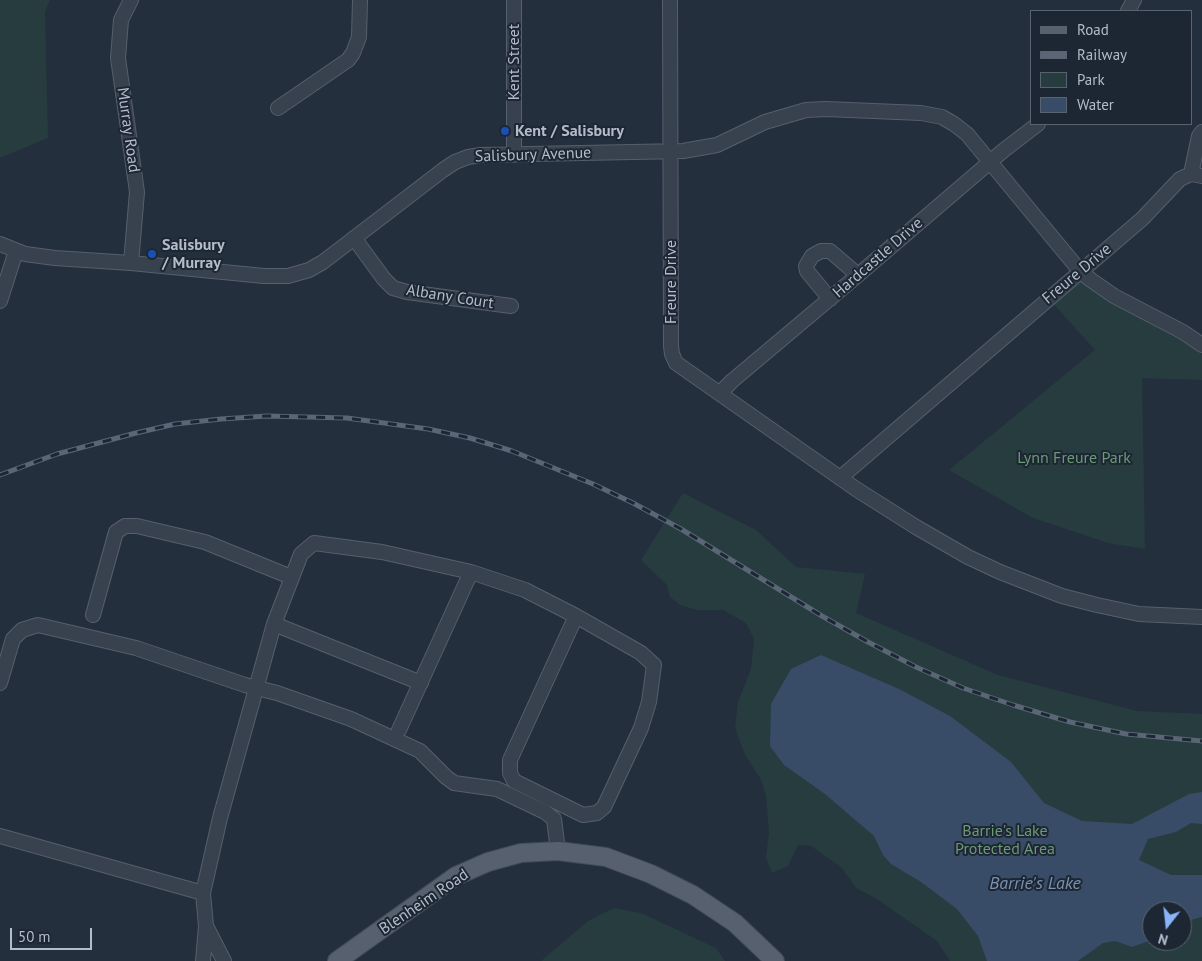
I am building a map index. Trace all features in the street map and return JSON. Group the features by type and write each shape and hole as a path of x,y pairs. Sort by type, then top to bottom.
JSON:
{"main road":[{"name":"Blenheim Road","path":"337,961 456,876 488,862 521,853 558,851 606,857 651,874 693,895 735,923 775,961"}],"street":[{"name":"Murray Road","path":"130,0 121,20 118,58 137,192 131,263"},
{"path":"278,108 348,60 359,37 360,0"},
{"name":"Kent Street","path":"514,0 514,155"},
{"name":"Freure Drive","path":"670,0 672,354 676,363 840,478 916,527 968,557 1034,586 1071,598 1139,614 1202,617"},
{"name":"Salisbury Avenue","path":"0,244 16,251 55,258 131,263 264,276 288,276 309,270 322,262 455,162 468,157 482,155 671,152 699,149 717,144 765,122 806,110 826,109 921,113 942,117 967,134 1080,271 1114,296 1182,332 1202,345"},
{"name":"Hardcastle Drive","path":"720,394 732,381 1037,125"},
{"path":"1196,175 1202,132"},
{"name":"Freure Drive","path":"840,478 1142,219 1180,179 1196,175"},
{"name":"Albany Court","path":"354,238 393,288 406,292 511,306"},
{"path":"0,301 16,251"},
{"path":"830,299 807,271 806,266 812,256 821,251 830,251 858,275"},
{"path":"93,615 116,532 124,526 136,526 205,542 292,577"},
{"path":"202,961 206,926 203,893 220,818 274,624 301,554 314,543 382,552 471,572 526,590 576,616 641,653 654,665 654,674 649,702 641,728 604,806 597,813 584,815 514,781 510,773 510,760 576,616"},
{"path":"399,730 471,572"},
{"path":"274,624 421,683"},
{"path":"0,682 13,639 22,630 38,625 136,648 351,719 420,751 454,783 497,790 546,812 554,819 558,851"},
{"path":"0,836 203,893"},
{"path":"206,926 224,961"}],"green space":[{"path":"0,0 50,0 45,12 48,138 0,158"},
{"name":"Lynn Freure Park","path":"1081,273 1188,341 1202,354 1202,380 1142,378 1145,549 1108,543 1033,518 949,470 1095,350 1049,299"},
{"name":"Barrie's Lake Protected Area","path":"683,493 756,530 796,567 865,574 856,613 998,675 1137,711 1202,714 1202,961 950,961 937,941 877,899 856,888 841,867 811,846 798,845 788,866 772,873 766,858 769,832 766,795 760,778 745,755 735,728 738,702 751,669 754,639 746,623 723,610 697,610 680,605 670,597 667,585 641,560"},
{"path":"614,908 641,913 716,948 725,961 541,961 588,921"}],"water":[{"name":"Barrie's Lake","path":"821,655 899,689 950,716 1011,762 1044,803 1082,821 1132,824 1189,794 1202,792 1202,824 1191,823 1176,832 1148,839 1139,860 1171,875 1202,875 1202,917 1192,920 1192,901 1142,901 1142,944 1132,947 1115,941 1103,943 1078,961 987,961 978,936 957,909 921,882 891,864 883,855 874,836 825,794 784,765 770,746 771,704 791,669"}],"railway":[{"path":"0,475 57,454 136,433 175,424 221,419 267,416 347,418 428,429 470,438 512,451 593,484 633,503 681,529 822,616 868,642 916,667 963,688 1070,722 1126,734 1202,741"}],"place":[{"name":"Kent / Salisbury","path":"505,131"},
{"name":"Salisbury / Murray","path":"152,254"}]}
